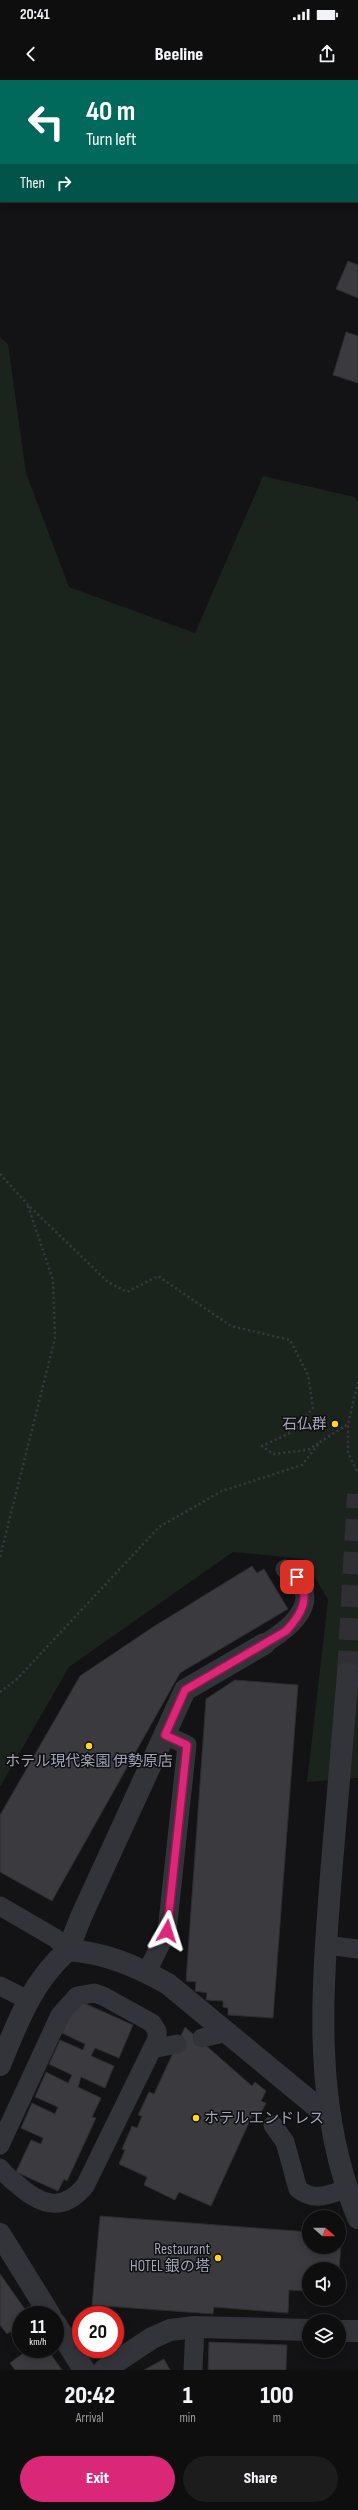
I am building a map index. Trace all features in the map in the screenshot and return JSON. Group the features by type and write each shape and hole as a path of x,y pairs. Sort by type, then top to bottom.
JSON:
{"street":[{"path":"0,2065 28,2000 52,1964 68,1950 81,1917 185,1690 264,1644"},
{"path":"348,1673 326,1945 324,2050 328,2116 346,2189 358,2218"},
{"path":"68,1950 100,1954 147,1972 189,1999 328,2116"},
{"path":"0,2234 44,2306"},
{"path":"105,2370 152,2338 170,2330 195,2327 302,2330"},
{"path":"346,2331 358,2332"},
{"path":"64,2338 84,2370"}],"lane":[{"path":"264,1644 286,1631 297,1619 303,1607 305,1598 302,1584 297,1577 285,1569"},
{"path":"147,1972 167,1931 187,1745 165,1735"},
{"path":"0,1906 55,1938 68,1950"},
{"path":"326,1945 358,1949"},
{"path":"0,1986 28,2000"},
{"path":"0,2145 60,2015 77,1996 94,1993 144,2017 152,2023 157,2031 152,2049 85,2186 72,2199 50,2204 37,2199 27,2193 0,2168"},
{"path":"202,2038 227,2032"},
{"path":"152,2049 177,2044"},
{"path":"273,2125 285,2142 298,2189 312,2197 324,2196 346,2189"},
{"path":"193,2370 195,2327"}],"path":[{"path":"0,1174 28,1205 108,1282 127,1292 158,1276 231,1326 290,1340 308,1375 313,1408 292,1432 262,1446 273,1454 308,1450 348,1424"},
{"path":"0,1557 55,1338 53,1280 28,1205"},
{"path":"358,1382 348,1424 348,1452 358,1473"},
{"path":"0,1692 17,1679 159,1527 222,1490 302,1465 320,1442"}],"shaded area":[{"path":"0,337 8,344 26,473 69,587 195,633 263,476 355,497 358,502 358,1778 307,1782 328,1600 304,1559 233,1552 69,1667 0,1787"}],"building":[{"path":"348,261 358,265 358,298 336,289"},
{"path":"346,332 358,336 358,383 333,375"},
{"name":"ホテル現代楽園 伊勢原店","path":"252,1566 257,1573 264,1569 288,1609 180,1673 52,1901 0,1872 0,1815 80,1676 153,1627"},
{"path":"235,1680 298,1685 273,2018 228,2015 228,2008 223,2007 223,2001 206,2000 207,1993 195,1991 196,1982 186,1981 206,1699"},
{"path":"77,2000 133,2025 119,2058 95,2048 91,2056 114,2066 105,2088 81,2077 78,2087 101,2098 92,2117 96,2118 67,2181 64,2179 58,2191 16,2172 31,2140 41,2144 43,2138 21,2128 32,2103 55,2114 58,2107 35,2097 46,2072 68,2083 72,2075 49,2064 60,2040 83,2050 85,2044 62,2033"},
{"name":"ホテルエンドレス","path":"185,2027 252,2086 255,2082 266,2091 261,2101 266,2103 258,2119 252,2116 211,2206 179,2192 175,2200 144,2185 147,2177 119,2164 125,2150 122,2149 132,2126 137,2128 142,2116 138,2115 149,2092 154,2094"},
{"name":"Restaurant HOTEL 銀の塔","path":"100,2216 302,2231 302,2254 340,2254 340,2262 302,2262 302,2291 289,2290 288,2313 214,2307 213,2314 124,2307 124,2306 92,2305"},
{"path":"0,2274 23,2306 12,2306 12,2330 7,2334 0,2325"},
{"path":"209,2342 287,2345 286,2370 208,2370"},
{"path":"17,2358 53,2358 62,2370 15,2370 10,2363"},
{"path":"164,2359 170,2370 144,2370"}],"tunnel":[{"path":"348,1673 358,1494"}],"place":[{"name":"石仏群","path":"335,1424"},
{"name":"ホテル現代楽園 伊勢原店","path":"89,1746"},
{"name":"ホテルエンドレス","path":"196,2118"},
{"name":"Restaurant HOTEL 銀の塔","path":"218,2258"}],"route":[{"path":"167,1931 187,1745 165,1735 185,1690 286,1631 297,1619 303,1607 305,1598 302,1584 297,1577"}]}
